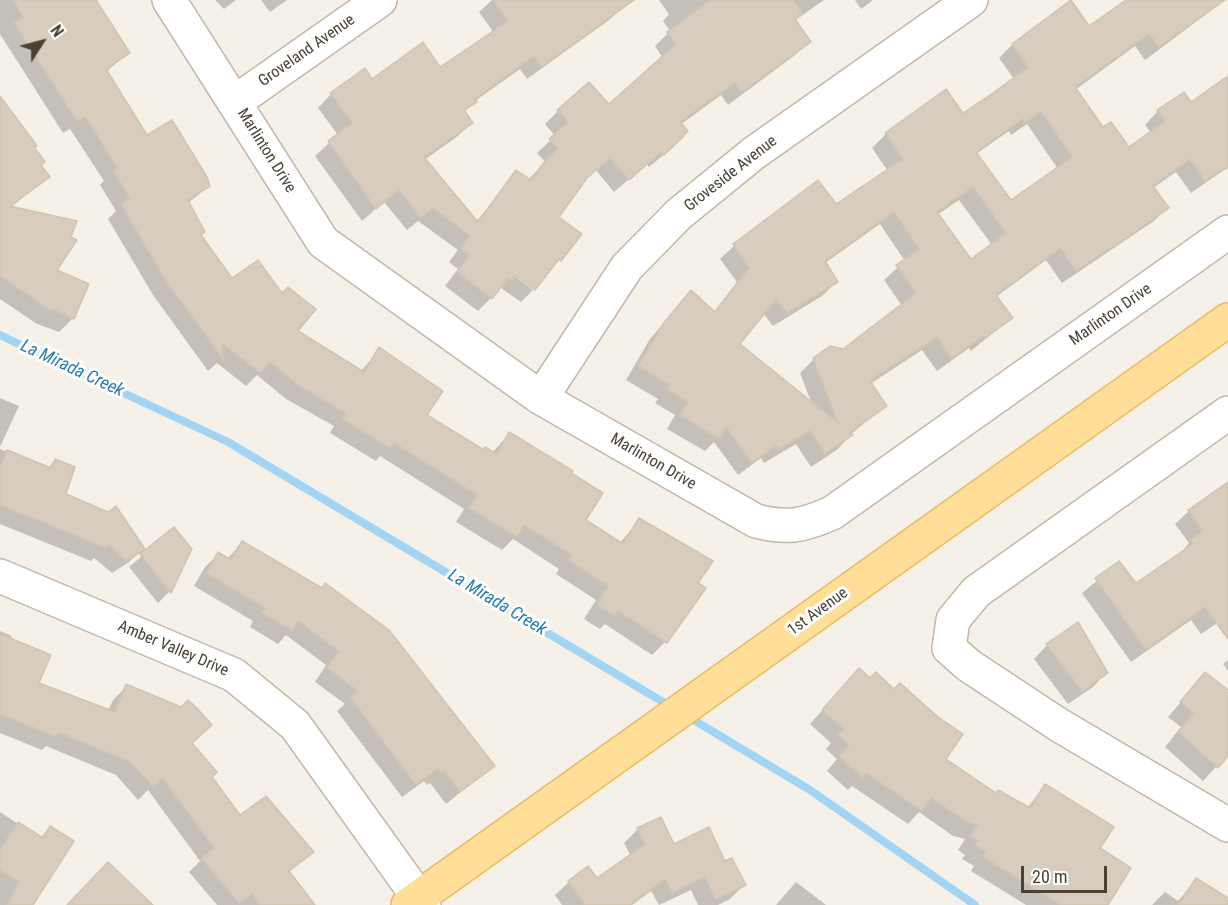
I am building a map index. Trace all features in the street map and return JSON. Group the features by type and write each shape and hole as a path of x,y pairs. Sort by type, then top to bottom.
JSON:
{"main road":[{"name":"1st Avenue","path":"417,902 1228,320"}],"street":[{"name":"Marlinton Drive","path":"169,0 323,242 541,398 756,521 804,525 832,513 1228,232"},
{"name":"Groveland Avenue","path":"235,102 380,0"},
{"name":"Groveside Avenue","path":"541,398 627,267 679,214 754,153 971,0"},
{"path":"1228,413 976,592 952,620 949,648 968,665 1059,725 1228,825"},
{"name":"Amber Valley Drive","path":"0,576 234,675 295,725 417,902"}],"building":[{"path":"13,0 96,0 130,53 106,69 147,135 172,120 207,177 210,186 188,200 205,232 201,235 232,278 258,260 282,293 288,287 316,309 298,331 364,372 379,347 443,391 427,415 484,450 485,447 497,454 509,432 573,471 571,473 603,493 586,520 623,544 639,518 713,561 698,583 706,588 667,643 618,611 615,616 597,605 608,586 568,560 572,555 524,525 517,537 469,508 477,495 394,443 390,448 342,419 346,413 299,386 270,362 260,373 222,343 223,359 166,281 121,204 130,198 113,171 117,168 89,122 84,117 77,121 14,23 23,17"},
{"path":"493,0 634,0 542,67 534,56 475,99 477,102 464,110 473,123 424,157 478,222 516,170 531,180 546,160 558,149 549,139 568,122 557,110 589,82 609,104 676,44 667,32 711,0 793,0 803,14 795,19 811,42 742,92 735,83 680,122 688,131 682,138 664,155 661,152 629,180 610,158 587,178 559,217 582,234 561,261 559,259 535,290 515,275 511,280 508,278 492,299 457,272 470,255 461,248 470,236 433,208 421,218 399,190 376,209 328,141 352,123 330,93 365,68 372,79 423,42 440,67 508,21"},
{"path":"1071,0 1089,26 1126,0 1225,0 1159,47 1149,34 1075,87 1103,127 1111,122 1129,147 1165,121 1157,110 1184,92 1191,102 1228,76 1228,167 1205,181 1190,159 1153,186 1169,208 1111,249 1076,271 1060,248 996,295 1013,318 985,338 983,336 951,359 937,337 870,381 887,406 849,433 853,435 825,454 810,431 778,450 775,446 752,463 726,427 719,439 680,415 688,402 667,389 670,385 638,366 663,324 691,290 715,312 749,268 733,244 818,180 836,204 903,159 885,133 946,89 963,113 993,93 1028,67 1012,44","holes":["1041,111 1072,157 1011,200 976,152 1023,119 1025,123","973,187 1006,233 971,259 937,212","894,212 919,249 896,265 916,293 843,349 830,346 813,358 838,423 740,344 776,299 787,313 838,282 825,261"]},
{"path":"0,96 37,146 34,147 45,162 41,165 50,177 10,206 77,221 71,237 77,240 57,270 89,284 74,319 53,309 52,311 0,276"},
{"path":"7,450 51,468 55,459 75,467 66,494 108,512 116,506 145,549 126,561 109,545 106,548 0,505 0,466"},
{"path":"1228,482 1228,639 1205,607 1146,650 1095,578 1119,561 1136,583 1193,544 1190,540 1203,531 1188,510"},
{"path":"174,527 192,549 171,593 140,554"},
{"path":"242,541 322,588 325,583 389,630 495,766 460,792 444,771 441,773 438,769 416,785 350,697 358,691 327,668 339,651 298,621 293,631 262,613 265,608 206,573 218,552 231,560"},
{"path":"1078,622 1108,673 1082,691 1046,644"},
{"path":"0,634 51,655 39,683 115,712 126,684 181,707 188,700 195,706 212,725 192,743 217,772 212,777 240,815 266,796 314,852 289,871 315,905 260,905 252,894 239,903 201,858 214,848 162,778 153,787 130,762 58,732 56,737 0,714"},
{"path":"859,668 870,678 876,672 894,689 900,683 938,717 963,734 946,759 996,793 998,790 1030,808 1045,784 1114,827 1100,848 1131,868 1108,905 1061,905 983,857 986,852 975,845 978,841 970,836 978,825 967,822 931,798 922,811 866,773 863,778 839,756 849,745 838,735 844,729 822,710"},
{"path":"1205,672 1228,690 1228,756 1218,768 1178,732 1194,713 1180,702"},
{"path":"661,817 674,844 709,827 725,861 732,858 746,885 716,900 705,877 672,893 665,879 629,905 585,905 568,881 588,866 597,878 645,844 637,828"},
{"path":"18,822 43,838 50,826 74,841 33,905 7,905 19,882 0,870 0,850"},
{"path":"108,862 153,905 67,905"},
{"path":"1196,878 1228,898 1228,905 1178,905"}],"waterway":[{"name":"La Mirada Creek","path":"0,335 228,442 673,708"},
{"name":"La Mirada Creek","path":"687,716 810,790 975,905"}]}
